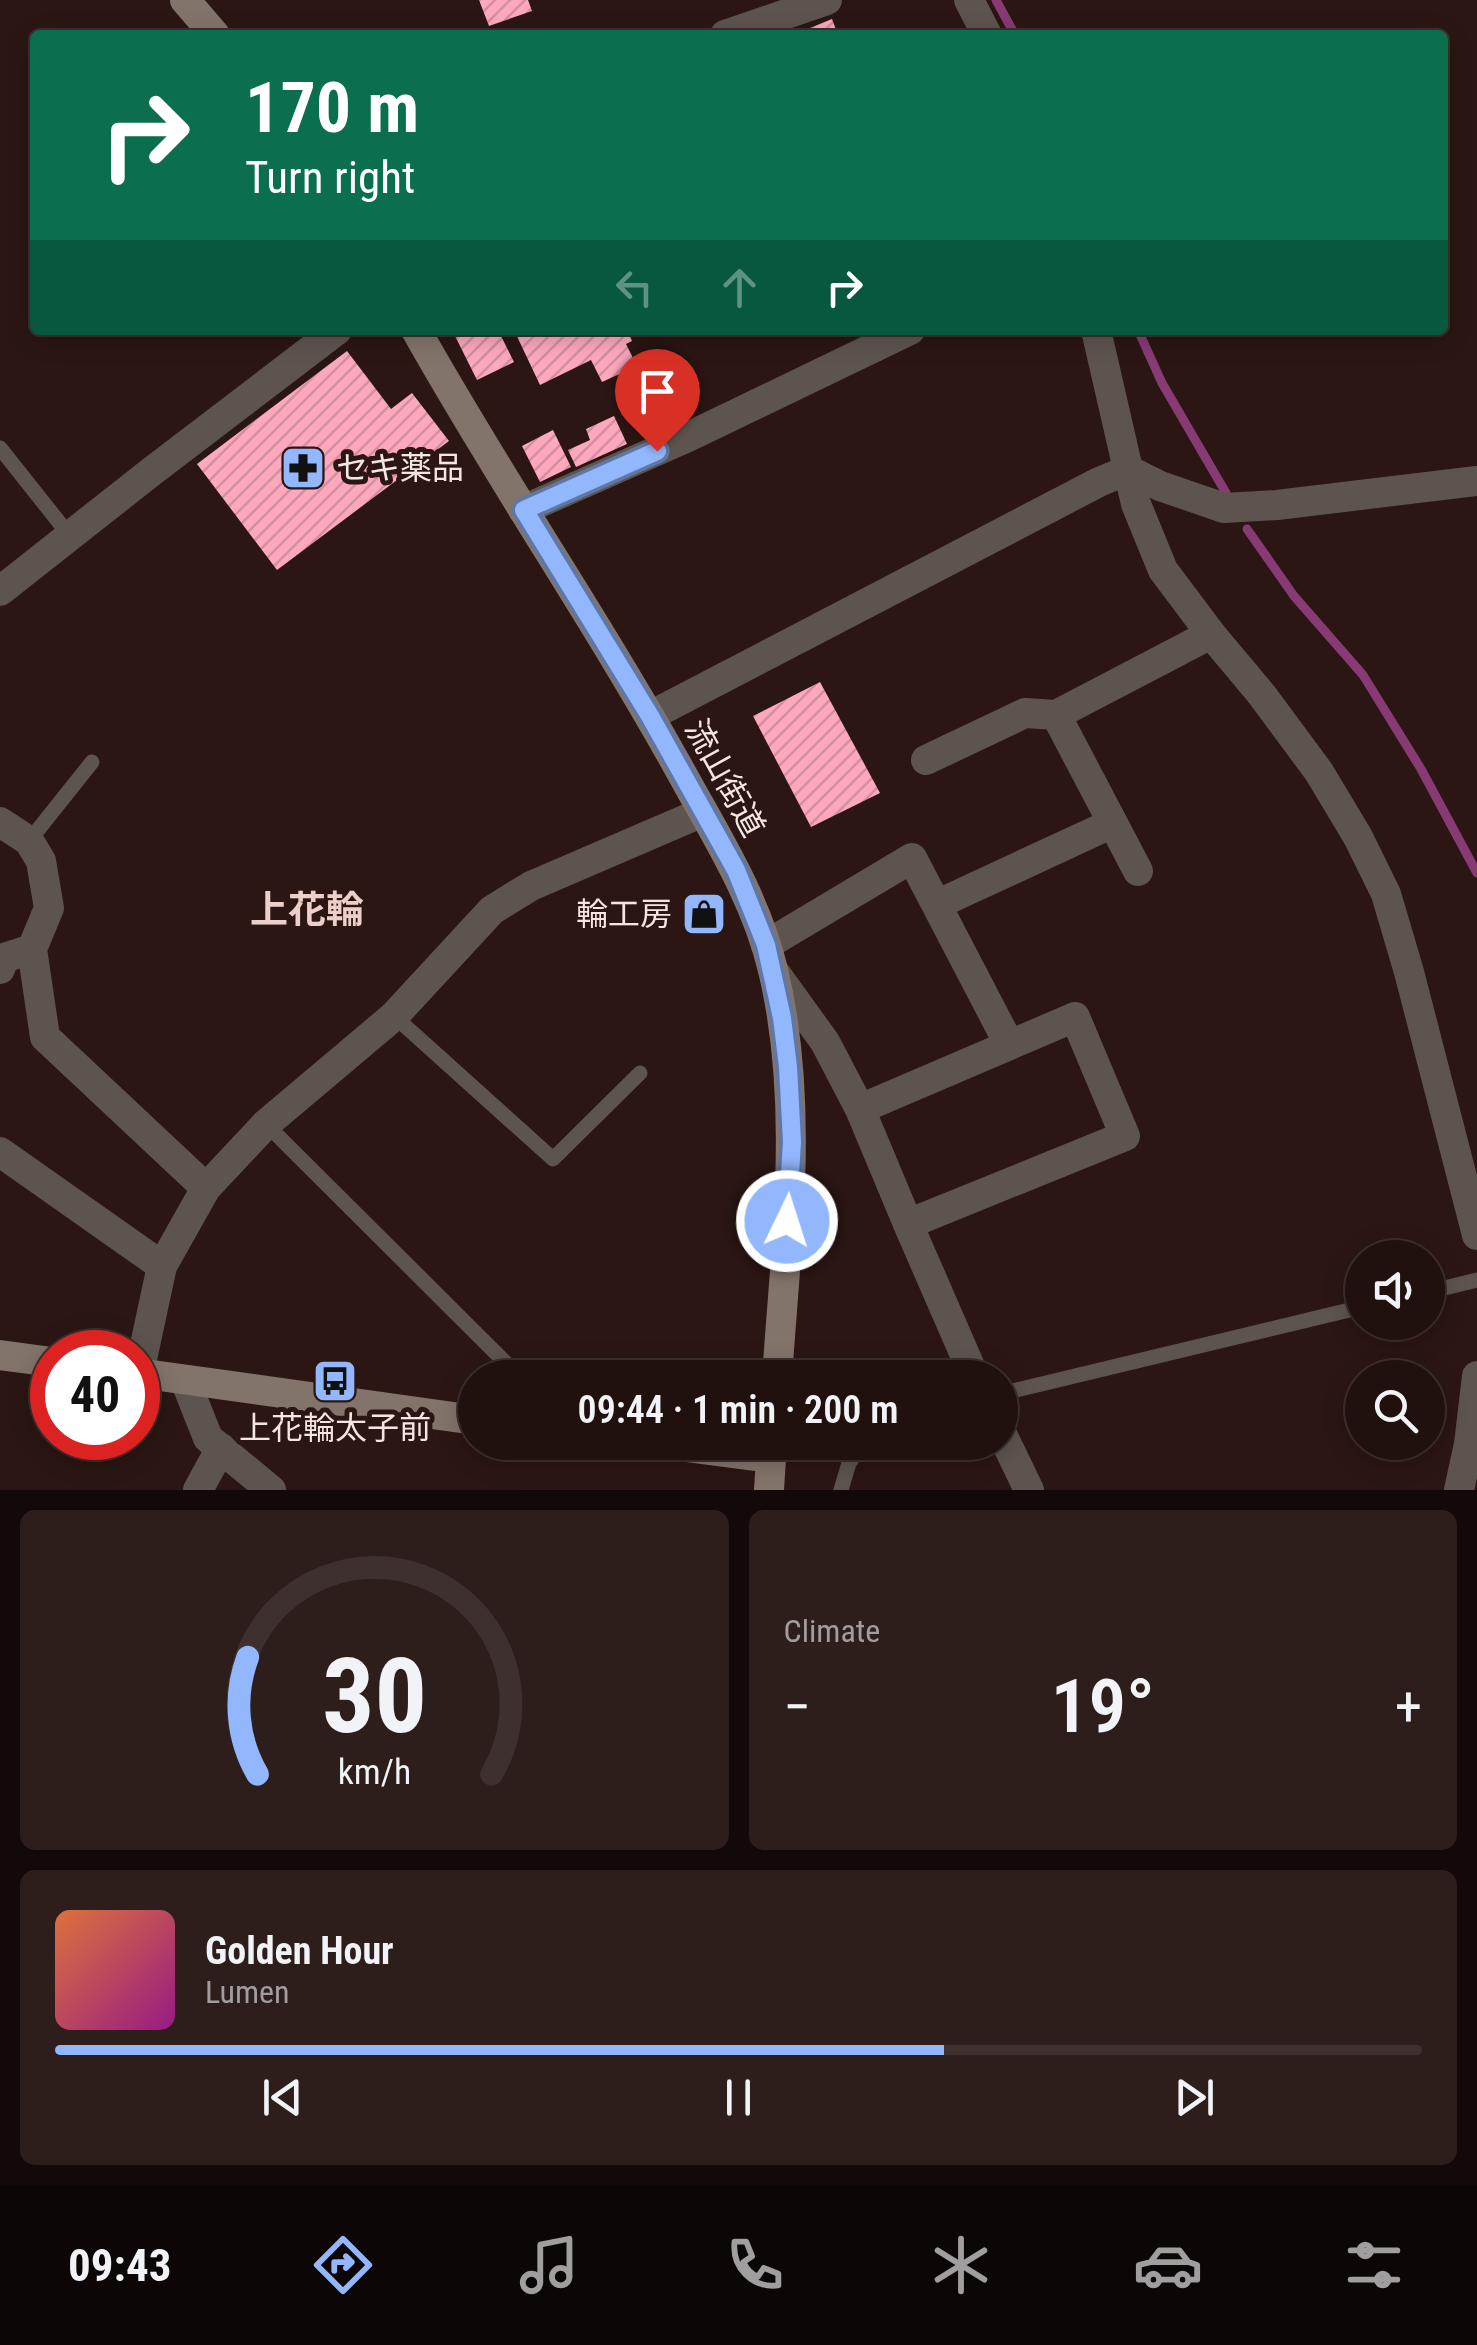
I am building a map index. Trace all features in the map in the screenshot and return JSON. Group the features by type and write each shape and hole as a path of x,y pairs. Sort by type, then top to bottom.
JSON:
{"street":[{"path":"185,0 211,30"},
{"path":"740,30 827,0"},
{"path":"969,0 984,30"},
{"path":"0,591 331,335"},
{"name":"流山街道","path":"419,335 650,716 736,870 769,957 782,1018 792,1142 778,1360"},
{"path":"524,510 690,436 900,335"},
{"path":"1097,335 1136,504 1163,570 1319,772 1386,894 1477,1235"},
{"path":"650,716 1128,470 1160,486 1224,508 1277,506 1477,481"},
{"path":"926,760 1024,713 1056,715 1211,634"},
{"path":"1056,715 1138,872"},
{"path":"148,1330 162,1266 206,1188 266,1124 394,1016 492,910 531,886 703,812"},
{"path":"0,822 30,841 41,861 49,908 32,949 44,1037 206,1188"},
{"path":"938,904 1113,824"},
{"path":"968,1360 860,1109 825,1042 769,957 912,858 1009,1044"},
{"path":"0,970 4,958 32,949"},
{"path":"860,1109 1075,1017 1125,1136 908,1224"},
{"path":"0,1152 162,1266"},
{"path":"0,1355 30,1359"},
{"path":"160,1376 458,1418"},
{"path":"1459,1490 1477,1376"},
{"path":"185,1380 208,1438 271,1490"},
{"path":"198,1490 221,1448"},
{"path":"770,1490 772,1460"},
{"path":"1014,1460 1029,1490"}],"lane":[{"path":"1,452 70,536"},
{"path":"30,841 92,762"},
{"path":"394,1016 554,1159 640,1073"},
{"path":"266,1124 503,1360"},
{"path":"1445,1288 1477,1280"},
{"path":"1018,1390 1345,1311"},
{"path":"841,1490 851,1460"}],"building":[{"path":"479,0 528,0 532,11 489,26"},
{"path":"832,19 836,30 805,30"},
{"path":"454,335 500,335 514,362 477,380"},
{"path":"516,335 629,335 632,341 626,344 637,366 602,382 591,360 540,385"},
{"path":"347,351 391,409 412,393 449,441 277,570 197,464"},
{"path":"614,416 627,444 576,467 568,450 590,440 586,429"},
{"path":"553,430 571,467 540,482 522,446"},
{"path":"820,682 880,793 811,827 753,716"}],"waterway":[{"path":"996,0 1012,30"},
{"path":"1140,335 1162,383 1226,493"},
{"path":"1247,529 1294,596 1363,675 1421,769 1477,873"}],"place":[{"name":"セキ薬品","path":"303,468"},
{"name":"輪工房","path":"704,914"},
{"name":"上花輪太子前","path":"335,1381"}],"district":[{"name":"上花輪","path":"307,910"}],"route":[{"path":"657,451 524,510 650,716 736,870 766,945 788,1067 792,1142 787,1221"}]}
